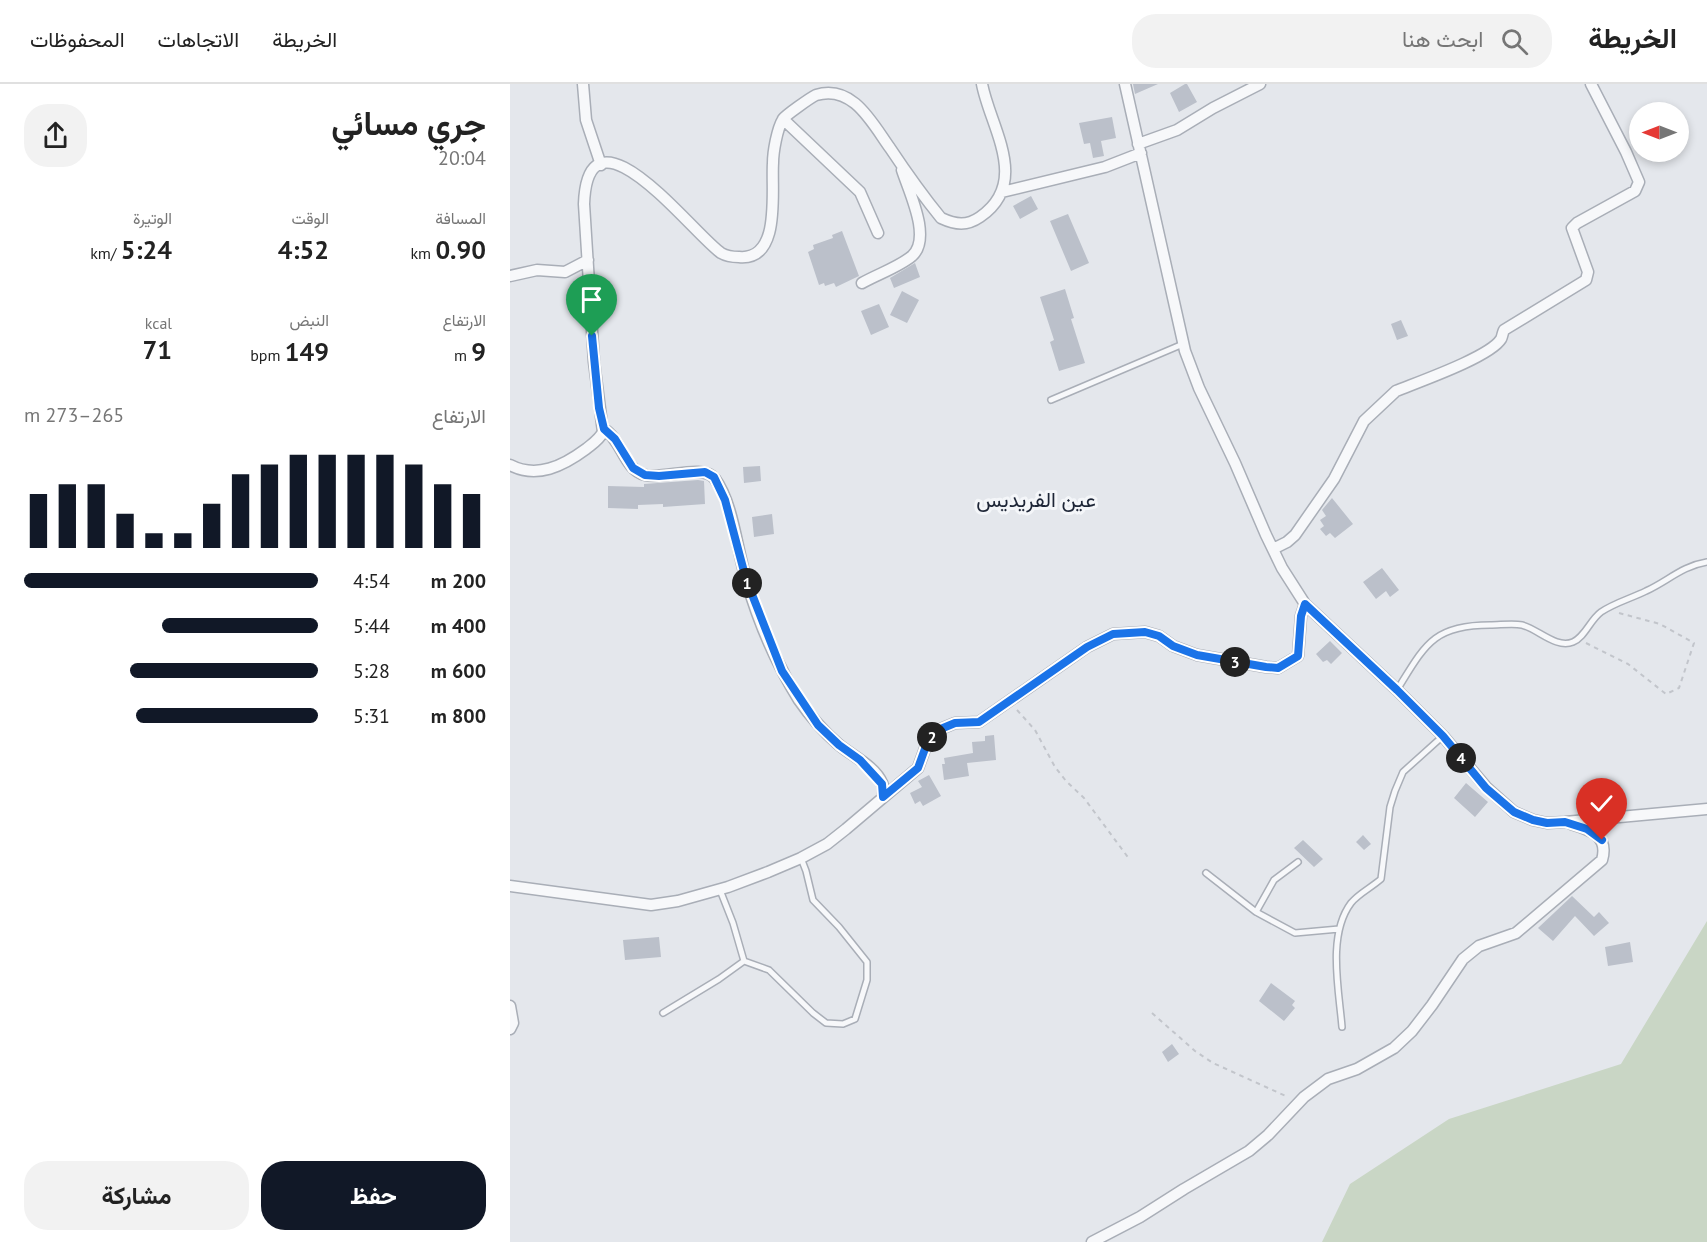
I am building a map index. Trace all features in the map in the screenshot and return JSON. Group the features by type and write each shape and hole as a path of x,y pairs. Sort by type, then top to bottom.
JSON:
{"street":[{"path":"583,84 586,120 601,165"},
{"path":"883,797 882,784 860,760 839,745 818,725 782,671 746,579 725,500 714,477 705,472 645,475 633,468 615,439 604,429 599,408 594,362 584,190 593,169 615,163 635,172 659,192 723,254 744,258 754,255 760,251 771,229 773,161 776,138 783,119 806,100 825,89 837,89 847,92 864,110 941,218 961,224 975,220 988,211 1002,192 1005,178 999,132 983,94 982,84"},
{"path":"1125,84 1183,344 1199,388 1273,549 1305,604 1397,690 1443,736 1486,788 1514,812 1547,823 1707,809"},
{"path":"1002,192 1105,167 1260,84"},
{"path":"1273,549 1295,535 1334,479 1364,421 1396,391 1479,355 1501,339 1504,330 1586,280 1588,272 1572,228 1635,191 1639,182 1591,84"},
{"path":"783,119 860,192 878,233"},
{"path":"862,282 911,256 920,244 919,225 900,162"},
{"path":"510,276 537,270 565,272 588,260"},
{"path":"510,466 529,472 542,471 568,462 599,439 604,429"},
{"path":"510,886 651,905 678,902 720,890 801,858 827,844 918,768 926,746 933,735 955,723 979,722 1087,647 1113,634 1145,632 1159,636 1173,646 1197,655 1278,668 1298,656 1301,616 1305,604"},
{"path":"1092,1242 1140,1217 1250,1151 1299,1102 1328,1079 1358,1069 1394,1048 1412,1031 1469,953 1479,946 1516,933 1602,860 1605,849 1602,840 1587,829 1565,822"},
{"path":"510,1006 513,1023 510,1029"}],"lane":[{"path":"1051,400 1183,344"},
{"path":"1397,690 1425,646 1442,633 1466,625 1522,625 1560,642 1570,643 1578,639 1599,613 1649,590 1671,575 1707,562"},
{"path":"1342,1027 1336,968 1339,929 1352,902 1381,879 1390,807 1403,772 1443,736"},
{"path":"744,961 769,970 826,1023 843,1024 855,1018 867,980 867,962 839,927 813,900 801,858"},
{"path":"1256,912 1274,880 1298,862"},
{"path":"1206,873 1256,912 1295,933 1339,929"},
{"path":"720,890 744,961"},
{"path":"663,1012 719,979 744,961"}],"path":[{"path":"1578,639 1628,664 1666,694 1679,688 1694,643 1660,624 1607,609"},
{"path":"1010,701 1035,730 1055,768 1084,798 1130,860"},
{"path":"1152,1013 1195,1051 1223,1069 1299,1102"}],"green space":[{"path":"1707,921 1707,1242 1322,1242 1350,1184 1449,1119 1621,1064"}],"building":[{"path":"1133,84 1158,84 1135,94"},
{"path":"1185,84 1197,102 1179,112 1170,93"},
{"path":"1112,117 1116,138 1101,141 1104,156 1093,158 1090,143 1084,144 1079,123"},
{"path":"1031,196 1038,209 1020,219 1013,206"},
{"path":"1068,214 1089,263 1071,271 1050,221"},
{"path":"842,231 859,276 836,287 834,283 819,285 808,252 814,249 813,245 833,238 832,235"},
{"path":"915,263 920,277 894,288 890,278"},
{"path":"1065,289 1074,318 1071,319 1085,363 1059,371 1050,342 1054,340 1040,297"},
{"path":"902,291 919,300 907,323 890,315"},
{"path":"879,304 889,327 871,335 861,311"},
{"path":"1401,320 1408,336 1397,340 1391,324"},
{"path":"760,466 761,481 744,483 743,467"},
{"path":"704,481 705,504 663,507 663,504 638,505 638,509 608,508 608,486 644,487 644,484"},
{"path":"1332,498 1353,524 1335,538 1330,533 1326,536 1320,529 1324,526 1320,520 1326,516 1322,510"},
{"path":"772,514 774,534 754,537 752,517"},
{"path":"1382,568 1399,590 1390,597 1386,591 1376,599 1363,582"},
{"path":"1330,641 1342,653 1331,664 1327,660 1323,662 1316,654"},
{"path":"994,735 996,760 967,763 969,776 944,780 942,764 945,764 944,758 973,753 972,742 985,741 985,736"},
{"path":"929,775 941,796 923,806 920,801 915,804 910,793 922,787 918,781"},
{"path":"1466,783 1488,802 1475,817 1454,798"},
{"path":"1363,835 1371,844 1364,850 1356,842"},
{"path":"1303,840 1323,859 1314,867 1294,848"},
{"path":"1572,896 1594,917 1599,912 1609,923 1594,936 1575,916 1553,941 1538,928"},
{"path":"659,937 661,957 625,960 623,940"},
{"path":"1630,942 1633,962 1608,966 1605,947"},
{"path":"1271,983 1295,1001 1292,1005 1295,1008 1284,1021 1259,1001"},
{"path":"1172,1044 1179,1054 1168,1062 1162,1052"}],"district":[{"name":"عين الفريديس","path":"1036,500"}],"route":[{"path":"592,336 599,408 604,429 615,439 633,468 645,475 705,472 714,477 725,500 746,579 782,671 818,725 872,771 882,784 883,797 918,768 926,746 933,735 955,723 979,722 1087,647 1113,634 1145,632 1159,636 1173,646 1197,655 1278,668 1298,656 1301,616 1305,604 1397,690 1443,736 1486,788 1514,812 1547,823 1565,822 1587,829 1602,840"}]}
